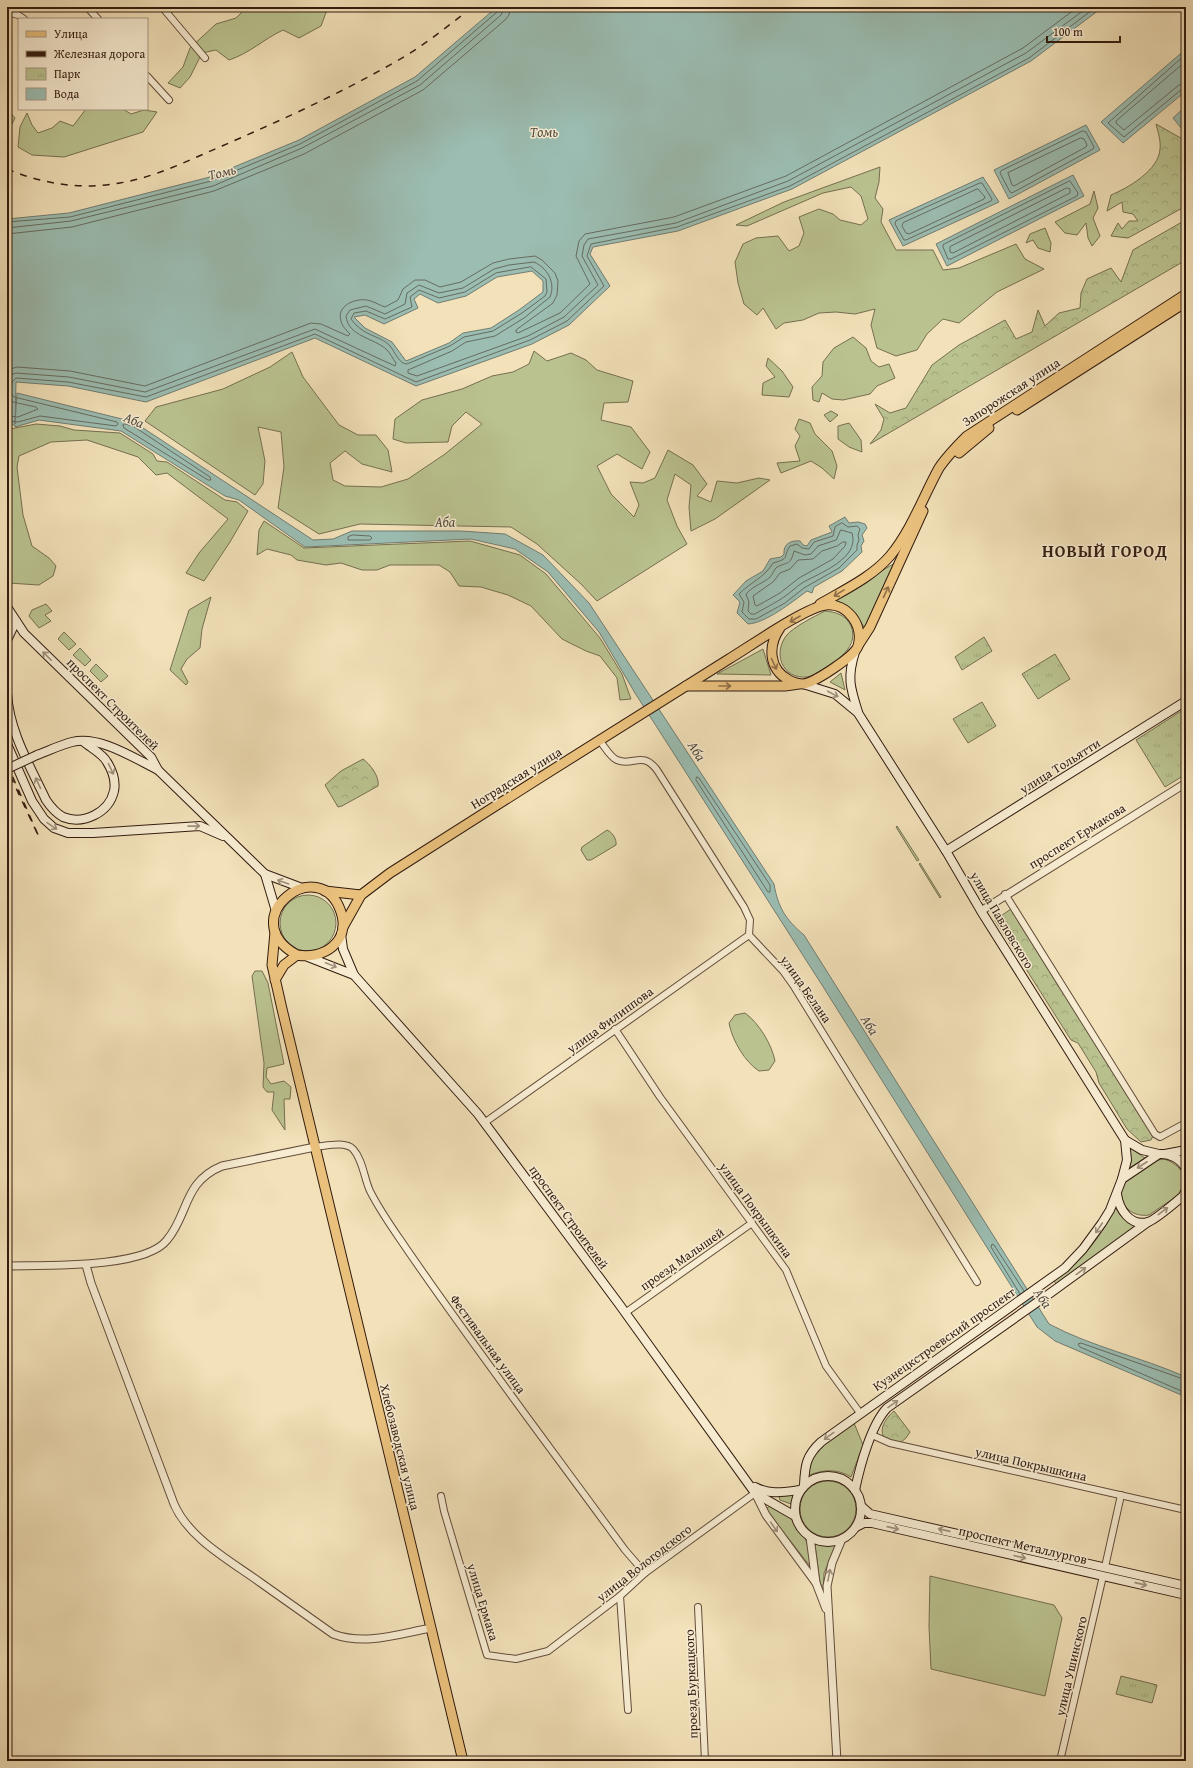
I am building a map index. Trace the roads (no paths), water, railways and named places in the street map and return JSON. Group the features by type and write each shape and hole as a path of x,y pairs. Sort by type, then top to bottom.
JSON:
{"main road":[{"name":"Запорожская улица","path":"814,608 875,571 891,555 916,514 940,467 951,452 967,436 1186,294"},
{"name":"Запорожская улица","path":"857,648 870,627 944,470 956,456 986,430 1186,302"},
{"path":"686,686 785,686 803,684 828,672 857,648 858,627 850,614 836,605 825,605 814,608 780,628 775,634 771,657 776,669 791,681 803,684"},
{"name":"проспект Строителей","path":"7,607 24,633 73,683 151,757 158,770 265,874"},
{"path":"7,640 16,621"},
{"name":"Ноградская улица","path":"361,895 390,873 780,628"},
{"name":"улица Павловского","path":"857,648 850,670 850,683 858,713 946,851 981,911 1125,1140 1127,1160 1117,1193"},
{"name":"улица Павловского","path":"803,684 835,694 858,713"},
{"path":"7,693 8,704 16,736 46,800 53,809 62,816 81,820 94,816 107,806 114,791 114,776 107,760 84,742"},
{"name":"улица Тольятти","path":"946,851 1186,701"},
{"path":"7,769 73,741 97,742 116,749 158,770"},
{"path":"7,744 32,801 44,819 54,828 68,833 93,833 200,826 227,838"},
{"path":"265,874 302,888 361,895 336,943 328,951 319,956 308,957"},
{"path":"265,874 276,911"},
{"path":"275,980 272,965 275,932 274,921 276,911 286,896 302,888"},
{"path":"323,891 332,897 339,906 342,916 343,949 354,975"},
{"path":"275,932 280,942 287,950 354,975"},
{"path":"275,980 284,964 297,955"},
{"name":"проспект Строителей","path":"354,975 458,1090 484,1123 625,1313 755,1493"},
{"name":"Хлебозаводская улица","path":"275,980 463,1761"},
{"name":"улица Павловского","path":"1125,1140 1142,1150 1162,1154"},
{"path":"1122,1179 1162,1154 1186,1150"},
{"path":"1162,1154 1179,1159 1186,1169"},
{"path":"1117,1193 1121,1210 1127,1216 1139,1222 1148,1222"},
{"name":"Кузнецкстроевский проспект","path":"802,1488 807,1460 812,1450 860,1413 1066,1268 1083,1249 1102,1223 1117,1193"},
{"name":"Кузнецкстроевский проспект","path":"855,1490 872,1435 879,1419 887,1408 1049,1294 1148,1222 1185,1193"},
{"path":"824,1476 836,1477 846,1482 855,1490 861,1506 860,1518 856,1527 842,1539 831,1542 820,1541 810,1537 798,1525 795,1516 795,1502 802,1488 813,1479 824,1476"},
{"path":"750,1485 763,1492 775,1493 802,1488"},
{"path":"755,1493 795,1516"},
{"name":"проспект Металлургов","path":"861,1506 870,1514 1186,1586"},
{"name":"проспект Металлургов","path":"856,1527 864,1523 872,1523 1186,1595"}],"street":[{"path":"87,7 97,18"},
{"path":"162,7 205,58"},
{"path":"7,12 22,18"},
{"path":"148,77 169,100"},
{"path":"600,741 617,760 644,759 652,763 744,907 750,920 749,934"},
{"name":"проспект Ермакова","path":"981,911 1005,894 1186,783"},
{"path":"1005,894 1155,1134 1160,1137 1182,1125 1186,1130"},
{"name":"улица Филиппова","path":"484,1123 749,934"},
{"name":"улица Белана","path":"749,934 783,971 793,985 977,1282"},
{"name":"улица Покрышкина","path":"616,1029 660,1097 786,1270 826,1366 860,1413"},
{"path":"7,1266 86,1265 142,1255 161,1246 171,1235 194,1187 211,1170 314,1143"},
{"name":"Фестивальная улица","path":"314,1143 349,1146 354,1150 359,1157 366,1182 374,1198 435,1291 625,1550 646,1573"},
{"name":"проезд Малышей","path":"625,1313 752,1223"},
{"path":"86,1265 91,1282 177,1510 192,1529 207,1543 247,1573 333,1634 347,1639 367,1640 431,1628"},
{"name":"улица Покрышкина","path":"872,1435 890,1443 1186,1510"},
{"path":"755,1493 766,1515 816,1583"},
{"name":"улица Вологодского","path":"548,1651 620,1596 646,1573 755,1493"},
{"name":"улица Ермака","path":"442,1496 444,1512 487,1655 516,1659 548,1651"},
{"path":"1105,1567 1121,1496"},
{"path":"810,1537 816,1583 828,1613"},
{"path":"837,1761 828,1613 829,1575 842,1539"},
{"name":"улица Ушинского","path":"1060,1761 1103,1576"},
{"path":"620,1596 628,1710"},
{"name":"проезд Буркацкого","path":"698,1607 705,1761"}],"water":[{"name":"Томь","path":"497,7 1103,7 1031,61 792,189 678,231 593,247 590,254 610,286 569,325 532,344 416,386 315,338 146,402 68,386 16,382 15,424 17,393 134,422 313,540 333,539 352,531 461,531 505,534 543,555 589,603 774,884 783,912 792,924 804,935 1049,1324 1099,1346 1186,1377 1186,1397 1055,1341 1037,1327 822,985 635,693 599,632 548,572 515,549 471,539 305,547 239,500 225,496 121,431 39,420 15,427 15,425 7,425 7,219 69,213 210,177 299,140 415,77","holes":["532,271 543,281 543,292 491,328 463,333 449,343 406,361 392,342 365,328 354,317 365,315 384,324 418,308 414,299 420,294 438,303 466,296 497,277"]},
{"path":"1186,49 1186,91 1123,143 1101,122"},
{"path":"1186,106 1186,134 1173,118"},
{"path":"1086,125 1100,150 1009,199 994,170"},
{"path":"1073,175 1084,196 947,266 936,244"},
{"path":"983,177 999,202 903,246 889,220"},
{"path":"845,517 849,523 858,522 865,524 867,528 862,535 864,541 861,546 862,552 842,571 814,587 812,593 807,591 779,611 763,620 748,624 737,613 740,602 733,595 746,581 763,571 770,559 781,557 784,554 788,543 800,541 803,545 807,546 811,540 832,532 829,526"}],"railway":[{"path":"7,169 48,182 77,186 105,185 146,177 185,162 316,104 416,50 473,7"},
{"path":"7,764 39,837 7,769"}],"district":[{"name":"НОВЫЙ ГОРОД","path":"1105,550"}],"water label":[{"name":"Аба","path":"134,420"},
{"name":"Аба","path":"445,522"},
{"name":"Аба","path":"697,751"},
{"name":"Аба","path":"870,1025"},
{"name":"Аба","path":"1043,1298"}]}
